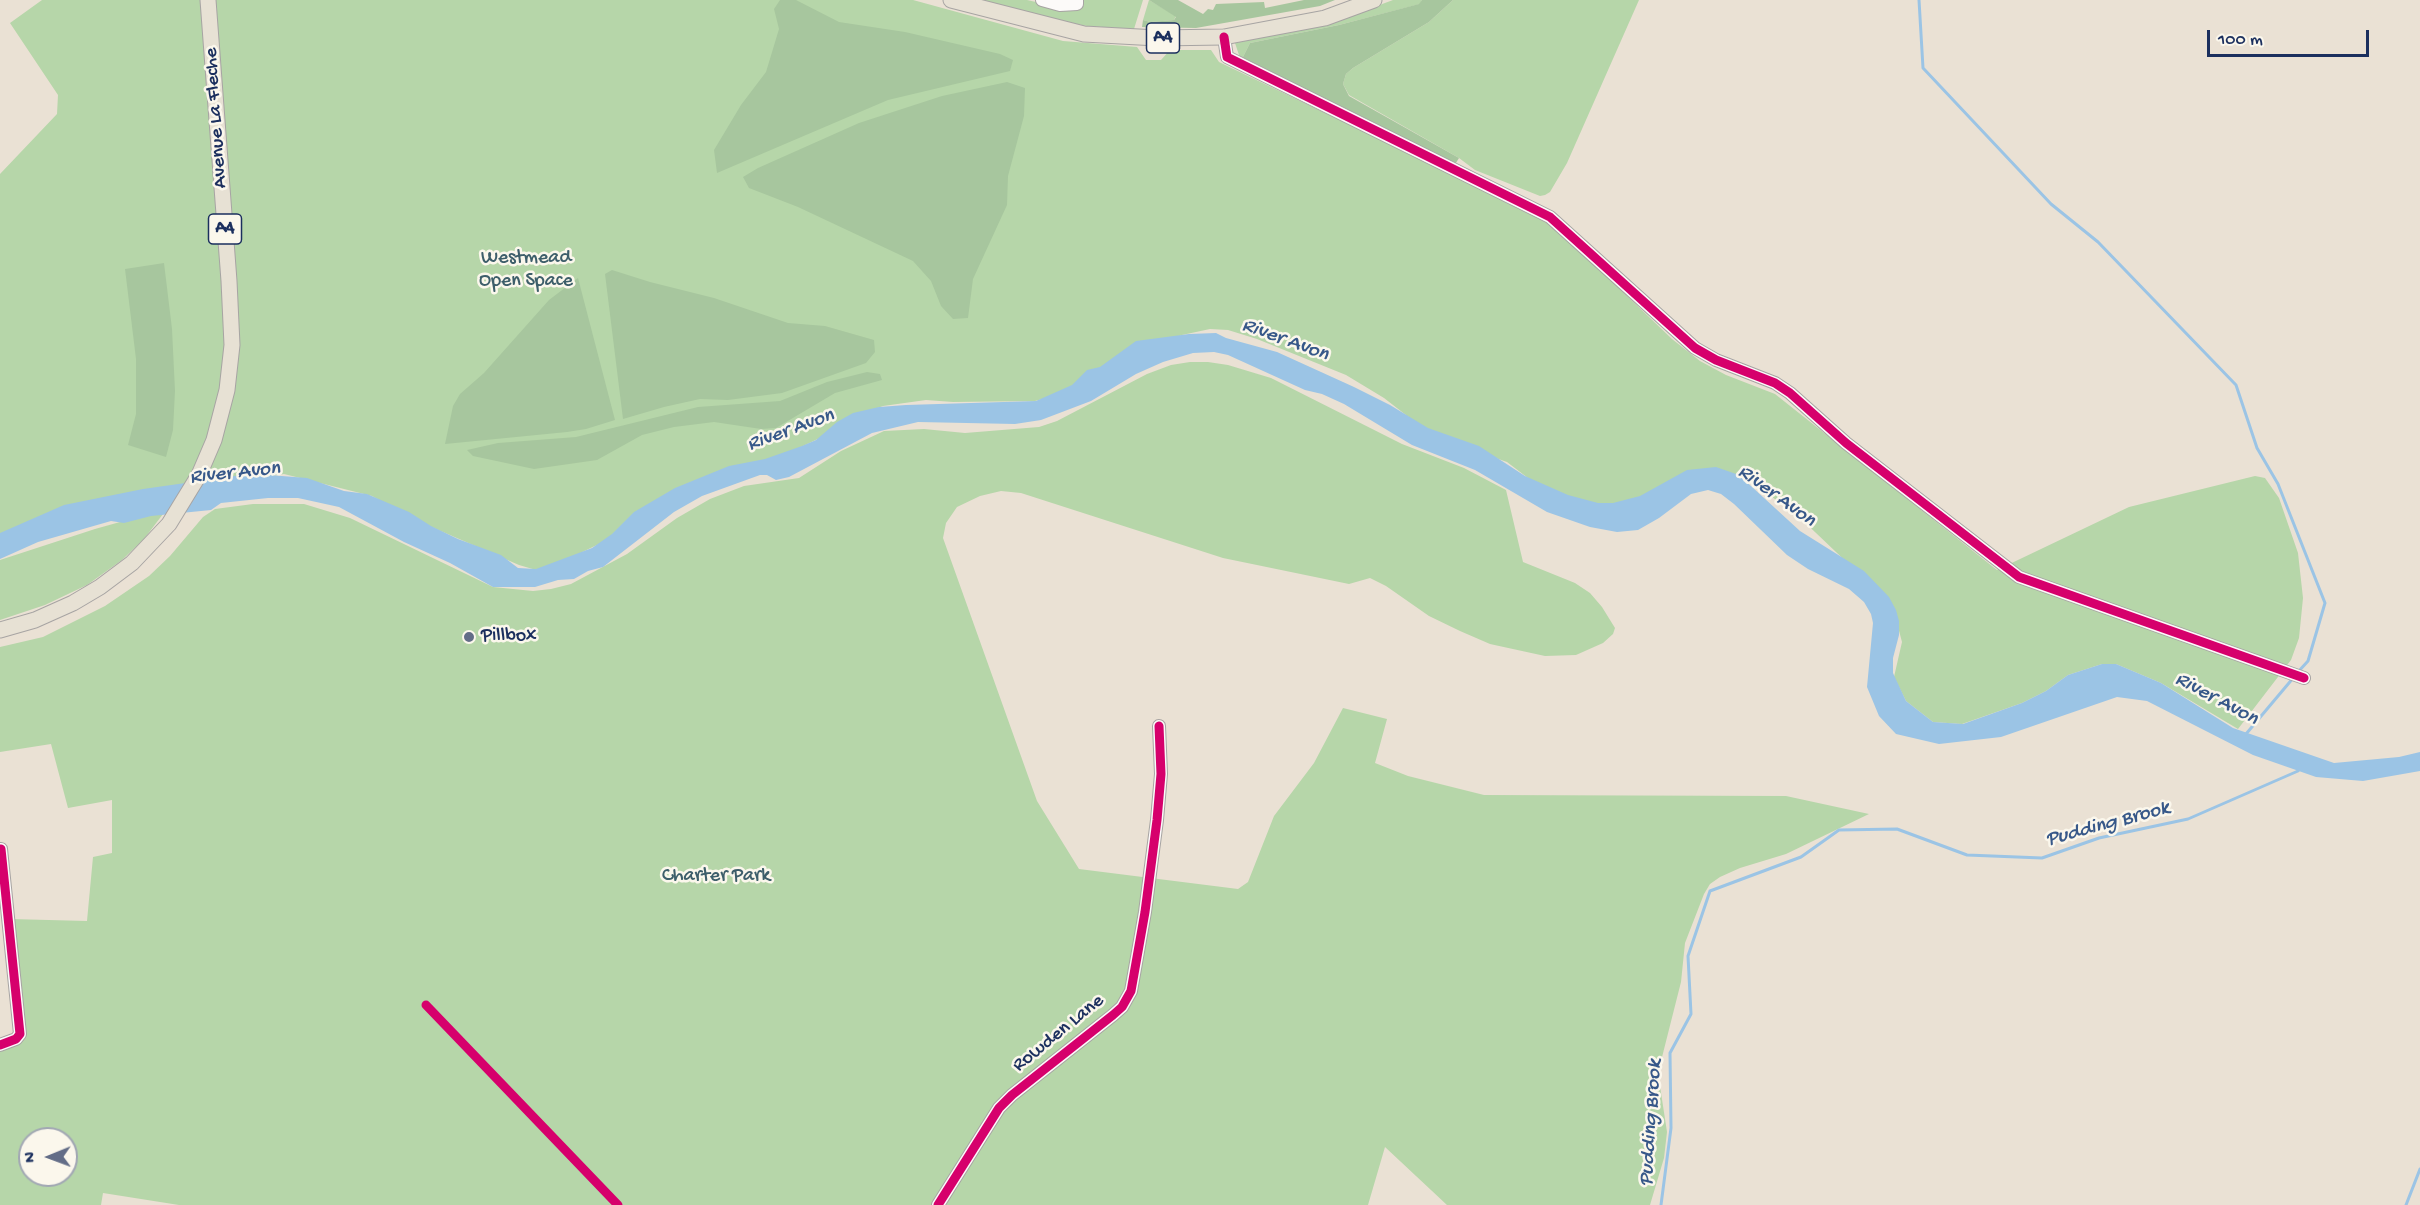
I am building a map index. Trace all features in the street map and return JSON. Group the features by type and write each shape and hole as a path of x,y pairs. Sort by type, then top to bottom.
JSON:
{"main road":[{"name":"Avenue La Fleche","path":"0,630 35,620 73,603 100,587 132,563 168,524 193,486 220,422 227,390 231,337 208,0"},
{"name":"A4","path":"951,0 1084,34 1156,38 1224,37 1325,18 1374,0"}],"street":[{"path":"1042,0 1060,5 1077,4 1077,0"},
{"path":"1224,37 1227,57 1550,217 1695,348 1728,366 1775,383 1790,393 1846,443 2019,577 2304,678"},
{"name":"Rowden Lane","path":"938,1205 999,1108 1012,1095 1113,1015 1122,1007 1131,991 1145,912 1157,820 1161,774 1159,726"},
{"path":"0,1045 16,1040 20,1034 1,849"}],"green space":[{"name":"Westmead Open Space","path":"42,0 913,0 1063,41 1137,47 1146,60 1161,60 1170,50 1211,50 1219,62 1548,220 1672,339 1700,361 1726,375 1775,394 1997,570 2129,507 2255,476 2265,478 2279,498 2298,553 2303,598 2299,638 2291,660 2238,729 2161,683 2116,664 2102,664 2068,675 2046,691 2022,703 1962,724 1933,722 1906,701 1894,677 1902,642 1894,612 1857,572 1795,513 1749,481 1734,474 1600,515 1562,504 1507,462 1433,436 1384,398 1346,375 1257,339 1228,330 1210,329 1182,335 1144,350 1057,395 1035,401 926,400 883,406 549,568 536,570 519,565 420,522 372,496 284,474 151,494 0,545 0,174 57,114 58,95 10,23"},
{"path":"780,0 796,0 839,22 905,32 1000,54 1013,60 1010,71 888,100 717,173 714,150 741,105 766,72 779,29 774,9"},
{"path":"977,0 1027,0 1072,10 1077,0 1143,0 1134,29 1087,26 1036,16"},
{"path":"1149,0 1176,16 1174,20 1150,22 1143,20"},
{"path":"1149,0 1178,0 1203,14 1208,9 1213,10 1216,4 1264,2 1265,8 1304,0 1335,0 1320,6 1196,28 1142,27 1143,20 1150,22 1174,20 1176,17"},
{"path":"1393,0 1422,0 1420,4 1339,25 1250,43 1241,61 1235,43 1342,19"},
{"path":"1422,0 1453,0 1429,22 1353,68 1346,74 1343,84 1349,96 1459,158 1454,166 1241,61 1250,43 1339,25 1419,4"},
{"path":"1453,0 1639,0 1567,163 1550,192 1545,195 1540,196 1475,170 1459,158 1349,95 1343,84 1346,74 1353,68 1429,22"},
{"path":"1007,82 1025,88 1024,116 1008,176 1007,205 973,279 968,318 953,319 941,306 931,281 913,261 798,207 749,188 743,177 758,168 859,123 942,96"},
{"path":"164,263 172,329 175,391 173,430 166,457 128,445 136,414 136,359 125,269"},
{"path":"612,270 714,298 788,323 825,326 874,340 875,352 866,363 782,393 728,400 700,399 623,419 605,274"},
{"path":"578,278 615,420 567,432 445,444 453,406 460,394 484,373 549,300"},
{"name":"Charter Park","path":"1208,362 1228,365 1271,378 1402,444 1464,468 1506,490 1523,562 1575,583 1590,593 1615,628 1613,634 1603,643 1576,655 1545,656 1490,644 1460,631 1429,616 1386,586 1370,578 1349,584 1223,558 1021,493 1001,491 980,496 957,507 946,523 943,538 1037,801 1079,869 1238,889 1248,882 1274,816 1314,763 1343,708 1387,719 1375,763 1408,776 1484,795 1786,796 1869,814 1786,854 1740,868 1720,877 1710,884 1704,894 1685,943 1681,982 1658,1073 1667,1132 1664,1158 1650,1205 1447,1205 1385,1147 1368,1205 179,1205 103,1193 101,1205 0,1205 0,1049 17,1044 10,919 87,921 93,857 112,853 112,800 68,808 51,744 0,752 0,647 43,637 105,606 149,576 170,556 203,517 215,509 253,504 304,504 350,518 493,587 533,591 551,589 571,584 627,554 677,518 710,499 744,486 799,478 841,451 884,431 924,429 965,433 1039,427 1057,421 1147,374 1171,365"},
{"path":"867,372 880,374 882,380 835,393 776,428 761,429 714,422 674,427 642,435 597,460 534,469 473,456 467,450 498,443 576,437 698,407 780,401 827,382"},
{"path":"163,514 144,539 122,560 87,585 45,605 0,620 0,560 95,529 145,515"}],"water":[{"path":"1216,333 1277,352 1354,387 1428,428 1479,446 1525,476 1568,495 1598,503 1613,503 1640,496 1687,470 1716,467 1739,475 1800,531 1864,571 1889,597 1899,621 1893,673 1906,701 1933,722 1963,724 2022,703 2046,691 2068,675 2102,664 2116,664 2161,683 2233,728 2334,763 2399,757 2420,752 2420,771 2363,781 2316,777 2253,755 2147,701 2117,697 2001,737 1939,744 1896,734 1879,716 1867,687 1873,623 1864,602 1849,589 1808,569 1787,555 1721,494 1708,490 1691,494 1659,518 1638,530 1617,532 1590,527 1547,512 1475,470 1412,445 1344,404 1322,394 1305,390 1228,355 1214,352 1193,353 1163,362 1136,374 1091,401 1041,420 1015,424 918,422 872,433 789,477 776,480 767,475 760,475 702,496 674,512 603,567 588,571 574,579 558,580 535,587 493,587 339,507 298,498 268,498 221,503 211,510 151,516 124,523 111,521 38,542 0,559 0,533 64,505 143,489 242,475 269,475 307,478 344,491 367,494 409,512 458,539 501,555 518,568 536,569 592,548 612,534 634,512 675,488 729,466 765,459 802,446 816,440 837,422 853,413 879,407 906,405 1036,401 1072,385 1087,370 1100,367 1136,341"}],"waterway":[{"path":"1919,0 1923,68 2051,204 2098,242 2236,385 2257,448 2278,484 2325,603 2308,661 2298,672"},
{"name":"River Avon","path":"2246,734 2294,677"},
{"name":"Pudding Brook","path":"1661,1205 1671,1128 1670,1053 1691,1014 1688,956 1710,891 1801,857 1839,830 1897,829 1967,855 2042,858 2099,838 2188,819 2298,771"},
{"path":"2406,1205 2420,1169"}],"cycle path":[{"path":"1224,37 1227,57 1550,217 1695,348 1716,360 1775,383 1790,393 1846,443 2019,577 2304,678"},
{"path":"938,1205 999,1108 1012,1095 1113,1015 1122,1007 1131,991 1145,912 1157,820 1161,774 1159,726"},
{"path":"0,1045 16,1039 20,1034 1,849"},
{"path":"426,1005 618,1205"}],"place":[{"name":"Pillbox","path":"469,637"}]}
